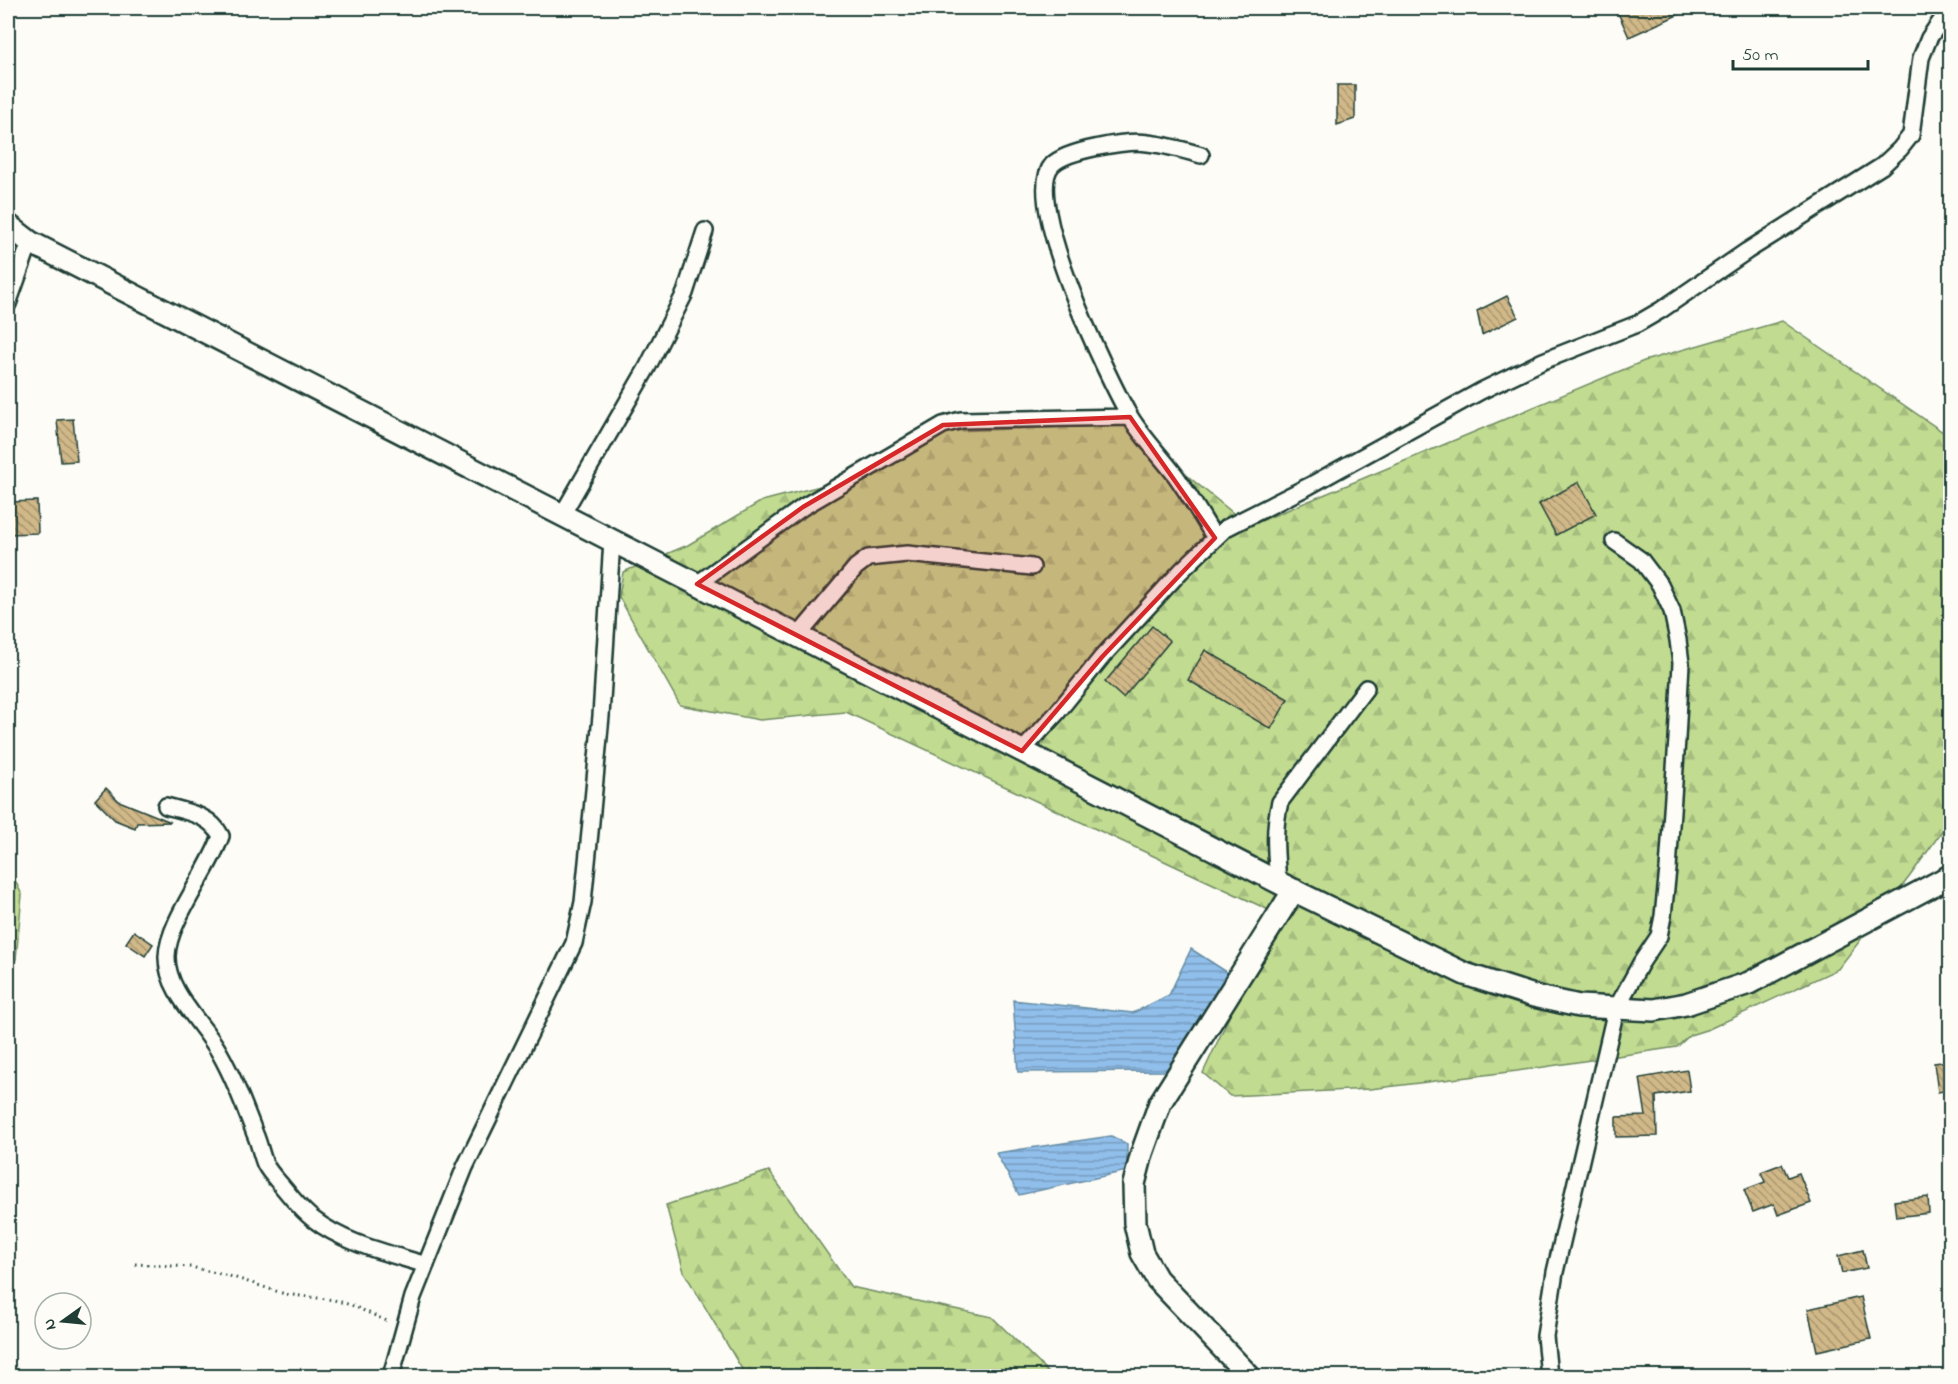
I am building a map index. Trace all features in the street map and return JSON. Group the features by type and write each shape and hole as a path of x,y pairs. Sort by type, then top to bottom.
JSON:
{"street":[{"path":"1022,751 1056,714 1102,657 1181,571 1234,523 1309,486 1481,391 1543,362 1637,324 1882,166 1911,135 1921,58 1929,38 1950,8"},
{"path":"1201,155 1146,142 1118,144 1088,150 1063,158 1052,166 1046,179 1046,197 1060,259 1075,300 1130,417 1177,477 1215,538"},
{"path":"8,225 30,242 1286,886 1465,974 1534,996 1580,1006 1654,1010 1686,1004 1749,983 1950,876"},
{"path":"562,515 647,368 685,294 705,231"},
{"path":"8,304 30,242"},
{"path":"697,584 803,507 943,425 961,420 1130,417"},
{"path":"391,1377 414,1297 465,1167 574,943 583,902 601,716 612,540"},
{"path":"1550,1377 1545,1336 1555,1272 1616,1009 1641,963 1659,936 1663,916 1677,739 1681,663 1672,611 1660,585 1641,560 1614,541"},
{"path":"798,636 856,567 868,558 907,554 1032,567"},
{"path":"1249,1377 1157,1279 1142,1253 1135,1223 1134,1184 1142,1153 1160,1103 1286,886 1275,835 1275,820 1280,802 1366,688"},
{"path":"166,806 204,817 215,825 221,836 216,850 180,916 170,941 167,955 168,971 176,991 209,1034 226,1064 266,1165 289,1195 311,1218 328,1229 353,1241 426,1265"}],"path":[{"path":"135,1263 191,1267 233,1277 285,1294 334,1300 405,1328"}],"highlighted area":[{"path":"1130,417 1215,538 1102,657 1022,751 697,584 803,507 943,425"}],"green space":[{"path":"1782,321 1950,437 1950,820 1838,969 1709,1029 1690,1035 1677,1047 1517,1071 1370,1089 1230,1096 1203,1073 1255,961 1271,911 846,712 760,720 680,705 619,597 623,572 688,545 762,501 832,483 926,432 1125,425 1249,526 1644,361"},
{"path":"8,866 22,895 16,959 8,978"},
{"path":"769,1171 851,1287 992,1317 1052,1376 746,1376 684,1272 666,1205"}],"water":[{"path":"1191,949 1233,976 1169,1071 1018,1072 1013,1000 1133,1013 1169,995"},
{"path":"1111,1136 1127,1144 1127,1171 1019,1195 996,1153"}],"building":[{"path":"1630,8 1693,8 1629,37 1618,13"},
{"path":"1337,85 1355,85 1355,119 1337,125"},
{"path":"1507,296 1518,317 1482,335 1477,311"},
{"path":"73,419 77,461 61,462 57,420"},
{"path":"1579,482 1596,514 1556,535 1539,504"},
{"path":"37,501 38,533 8,534 8,502"},
{"path":"1152,626 1170,641 1123,698 1105,682"},
{"path":"1205,650 1288,699 1271,729 1188,680"},
{"path":"106,788 119,801 171,822 137,823 135,828 115,820 95,800"},
{"path":"134,931 153,944 145,956 126,943"},
{"path":"1950,1061 1950,1090 1938,1092 1934,1063"},
{"path":"1687,1070 1690,1091 1656,1096 1657,1136 1616,1137 1616,1117 1646,1116 1640,1078"},
{"path":"1782,1164 1788,1177 1799,1173 1811,1203 1778,1215 1774,1204 1753,1212 1744,1190 1765,1182 1761,1172"},
{"path":"1928,1197 1929,1213 1896,1217 1894,1201"},
{"path":"1863,1250 1867,1268 1842,1273 1838,1256"},
{"path":"1861,1297 1871,1339 1817,1351 1808,1309"}]}
